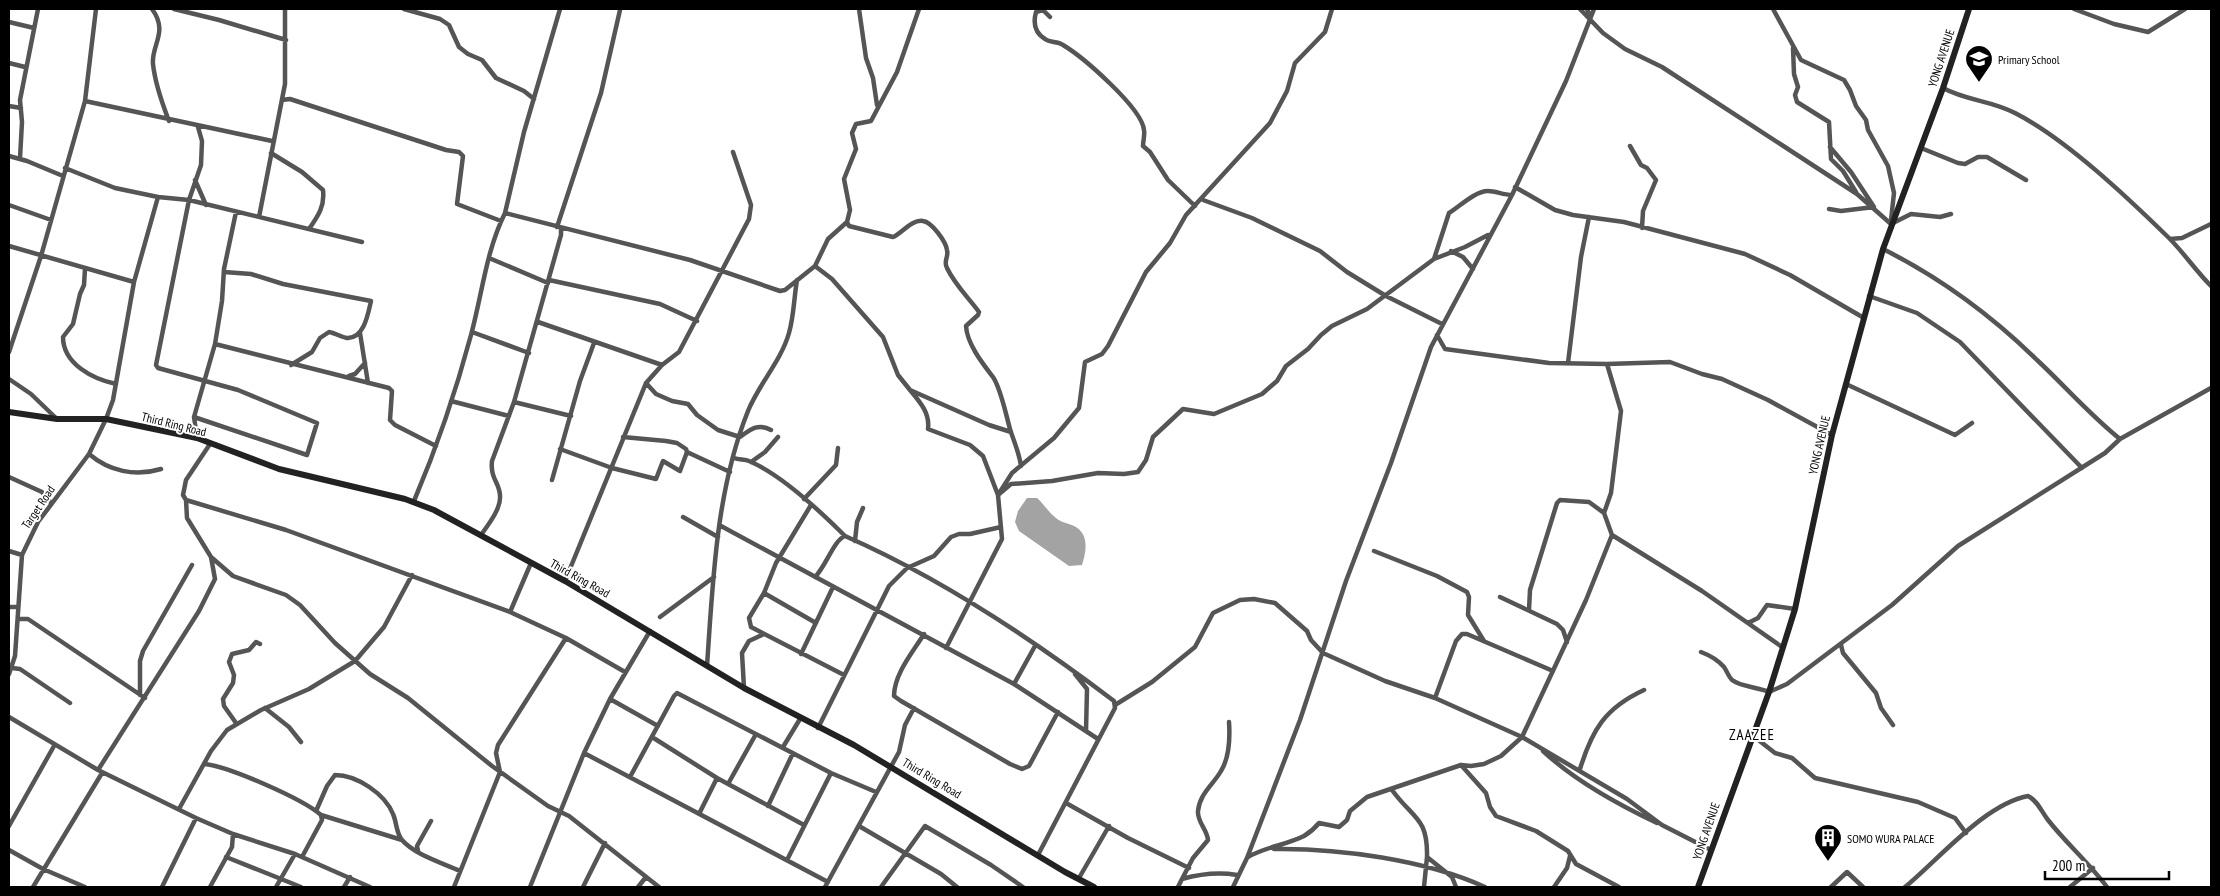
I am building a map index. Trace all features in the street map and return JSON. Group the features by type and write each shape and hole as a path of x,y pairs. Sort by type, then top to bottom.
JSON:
{"street":[{"path":"20,158 20,100 38,9"},
{"path":"9,352 41,256 85,101 96,9"},
{"path":"152,9 158,17 159,32 152,62 169,120"},
{"path":"174,9 286,40"},
{"path":"259,217 272,142 285,84 285,9"},
{"path":"404,9 440,18 449,25 459,47 468,54 482,60 496,78 524,91 534,99"},
{"path":"414,501 436,446 472,332 489,258 505,213 534,99 560,9"},
{"path":"859,9 866,58 873,78 877,106"},
{"path":"505,213 690,260 780,291 785,290 815,266 828,239 847,222 850,210 844,178 856,149 852,133 856,124 871,121 877,106 897,72 919,9"},
{"path":"998,495 1012,473 1054,438 1079,408 1086,362 1104,351 1146,272 1170,243 1186,215 1203,200 1270,123 1287,91 1295,63 1325,32 1332,9"},
{"path":"1580,9 1625,49 1662,67 1857,194 1891,224"},
{"path":"1587,9 1590,17"},
{"path":"1234,887 1237,875 1247,858 1323,653 1346,581 1437,335 1512,195 1566,80 1594,9"},
{"path":"1772,9 1801,60 1844,80 1850,90 1856,106 1866,120 1868,130 1888,166 1894,192 1891,224"},
{"name":"YONG AVENUE","path":"1698,887 1769,692 1795,609 1832,435 1883,249 1943,88 1969,9"},
{"path":"2074,9 2114,24 2148,32 2186,9"},
{"path":"481,535 495,514 500,498 493,479 491,466 514,402 538,322 561,235 559,227 601,93 620,10"},
{"path":"1050,17 1042,10 1036,12 1034,21 1038,31 1047,40 1062,44 1110,84 1137,114 1144,131 1143,146 1168,180 1195,206"},
{"path":"9,22 34,28"},
{"path":"1793,44 1794,74 1798,87 1795,95 1797,102 1829,122 1831,159 1843,171 1857,194"},
{"path":"9,63 25,68"},
{"path":"1943,88 1960,97 1991,102 2036,126 2111,185 2170,239 2211,286"},
{"path":"282,100 290,98 446,150 459,152 463,156 456,199 457,204 501,221"},
{"path":"85,101 272,142"},
{"path":"9,106 21,108"},
{"path":"194,418 307,456 317,423 279,409 259,397 158,368 155,361 189,200 201,165 202,149 198,127"},
{"path":"1630,146 1640,165 1647,168 1656,180 1643,211 1642,228"},
{"path":"1830,148 1851,172 1874,207"},
{"path":"1921,148 1965,164 1978,156 1986,157 2026,180"},
{"path":"565,581 646,383 662,365 679,352 749,220 751,205 733,152"},
{"path":"271,153 302,172 323,190 324,199 319,214 309,229"},
{"path":"9,156 20,158 63,176"},
{"path":"65,168 115,188 158,197 189,200 362,242"},
{"path":"195,180 206,205"},
{"path":"1515,187 1555,210 1608,219 1745,254 1790,275 1864,318"},
{"path":"1434,259 1448,213 1482,192 1490,191 1500,195 1512,195"},
{"name":"Target Road","path":"9,674 12,668 16,645 22,555 38,522 89,454 106,419 116,384 134,282 158,197"},
{"path":"1203,200 1252,218 1320,252 1347,272 1386,296 1442,324"},
{"path":"9,205 51,220"},
{"path":"1829,209 1841,211 1855,207 1874,207"},
{"path":"197,438 194,418 215,344 222,301 224,272 236,212"},
{"path":"1891,224 1911,214 1940,217 1951,214"},
{"path":"1568,363 1581,257 1589,217"},
{"path":"847,222 849,226 893,237 922,220 928,223 938,235 947,248 946,267 958,288 979,312 966,326 966,331 969,339 994,378 1010,432 1019,450 1021,466"},
{"path":"2170,239 2182,238 2211,224"},
{"path":"998,495 1011,484 1052,481 1098,473 1124,474 1138,472 1146,460 1153,437 1183,410 1214,414 1262,394 1277,381 1286,366 1308,349 1332,326 1368,309 1434,259 1451,251 1465,248 1490,234"},
{"path":"9,246 134,282"},
{"path":"1883,249 1943,282 1986,315 2036,358 2084,408 2120,439"},
{"path":"1451,251 1463,257 1473,269"},
{"path":"489,258 548,282 660,304 697,321"},
{"path":"815,266 832,279 883,338 898,375 924,407 929,421 928,429 970,445 982,456 998,495 1002,539 946,648"},
{"path":"86,269 84,285 72,324 63,337 64,345 69,355 87,375 116,384"},
{"path":"224,272 251,274 284,284 369,299 371,303 360,333 368,383"},
{"path":"707,666 722,504 748,409 772,369 789,334 798,279"},
{"path":"1869,296 1917,313 1960,342 2082,468"},
{"path":"538,322 662,365"},
{"path":"291,365 312,352 320,338 329,332 348,338 360,333"},
{"path":"472,332 528,353"},
{"path":"1437,335 1445,349 1549,363 1670,362 1682,365 1702,374 1722,379 1768,400 1832,435"},
{"path":"552,480 580,381 594,343"},
{"path":"215,344 291,365 347,377 392,391 390,420 395,425 436,446"},
{"path":"347,377 356,374 365,363"},
{"path":"1604,513 1611,493 1621,420 1617,390 1607,364"},
{"path":"9,379 31,394 57,419"},
{"path":"646,383 656,394 672,401 688,404 697,415 718,430 740,437"},
{"path":"1846,384 1955,435 1972,422"},
{"path":"1701,652 1710,656 1724,667 1730,678 1737,683 1758,687 1769,692 1787,684 1841,645 1906,592 1958,546 2082,468 2120,439 2211,388"},
{"path":"910,390 989,425 1010,432"},
{"path":"451,401 508,416"},
{"path":"514,402 571,416"},
{"name":"Third Ring Road","path":"9,412 57,419 106,419 197,438 279,469 414,501 565,581 650,630 744,688 800,719 854,745 1094,887"},
{"path":"740,437 752,428 762,426 771,430"},
{"path":"623,437 677,443 686,449 687,452 730,472"},
{"path":"751,462 765,452 778,437"},
{"path":"210,444 186,480 183,495 186,500 187,518 211,557 233,576 286,595 300,605 355,662 387,686 408,698 500,772 560,813 569,816 659,887"},
{"path":"804,499 836,465 838,448"},
{"path":"560,449 612,468 656,479 662,461 680,471 687,452"},
{"path":"89,454 103,466 122,471 149,472 161,469"},
{"path":"734,458 751,462 804,499 844,536 970,603 1068,666 1115,704"},
{"path":"9,476 42,492 51,503"},
{"path":"186,500 286,530 510,612 566,638 625,672"},
{"path":"1529,610 1530,590 1557,503 1560,500 1589,502 1604,513 1612,535 1782,647"},
{"path":"811,505 803,515 780,558 764,594 749,618 751,627 844,675"},
{"path":"855,541 857,522 863,508"},
{"path":"683,517 718,537"},
{"path":"720,526 1014,684 1098,740"},
{"path":"818,728 875,610 889,586 906,568 934,556 951,537 1001,527"},
{"path":"1270,849 1305,836 1319,824 1339,827 1358,802 1461,765 1484,764 1501,756 1522,737 1567,643 1612,535"},
{"path":"815,578 824,569 838,540 844,536"},
{"path":"9,551 22,555"},
{"path":"1374,551 1437,576 1467,592 1469,596 1468,615 1484,642"},
{"path":"33,887 100,772 122,729 145,698 208,594 215,579 211,557"},
{"path":"510,612 531,564"},
{"path":"140,695 140,666 143,651 192,565"},
{"path":"179,809 218,740 236,723 264,708 309,689 355,662 384,627 412,575"},
{"path":"660,617 714,577"},
{"path":"801,654 833,587"},
{"path":"764,594 816,623"},
{"path":"1500,598 1557,624 1563,630 1567,643"},
{"path":"1038,855 1115,704 1152,682 1195,647 1213,613 1240,600 1254,599 1275,603 1307,631 1323,653 1384,681 1435,698 1522,737 1580,769 1627,799 1662,826"},
{"path":"1748,623 1758,618 1767,605 1795,609"},
{"path":"9,607 18,607"},
{"path":"18,619 28,618 145,698"},
{"path":"530,887 584,753 610,699 650,630"},
{"path":"744,688 742,653 749,641 764,634"},
{"path":"924,634 904,667 894,691 894,696 1010,764 1022,769 1029,766 1058,712"},
{"path":"1435,698 1459,636 1467,634 1553,672"},
{"path":"454,887 500,772 496,753 502,737 566,638"},
{"path":"236,723 224,706 223,698 233,683 234,675 229,662 232,654 249,650 256,642 260,644"},
{"path":"9,645 16,645"},
{"path":"1841,645 1843,653 1876,693 1881,708 1893,725"},
{"path":"1014,684 1035,646"},
{"path":"1831,652 1843,653"},
{"path":"1068,666 1087,689 1086,731"},
{"path":"12,668 20,669 70,703"},
{"path":"1580,769 1588,740 1601,721 1628,698 1644,690"},
{"path":"630,777 677,693 831,772 876,792"},
{"path":"610,699 658,726"},
{"path":"264,708 289,727 302,742"},
{"path":"825,887 890,766 900,752 905,725 914,708"},
{"path":"9,717 54,746 100,772 196,818 233,834 302,857 370,887"},
{"path":"783,747 800,719"},
{"path":"1178,887 1193,858 1208,840 1200,821 1200,802 1212,781 1222,770 1230,735 1228,722"},
{"path":"728,784 756,734"},
{"path":"1752,735 1775,753 1792,758 1815,778 1918,802 1955,818 1966,833"},
{"path":"652,737 716,778 804,825"},
{"path":"1537,745 1554,762 1595,789 1662,826 1711,850"},
{"path":"9,826 54,746"},
{"path":"584,753 828,882"},
{"path":"768,806 793,753"},
{"path":"204,764 247,778 321,815 356,828 402,840 418,851 460,872"},
{"path":"1461,765 1486,793 1490,807 1496,816 1536,831 1568,851 1576,864 1612,886 1619,887"},
{"path":"787,860 831,772"},
{"path":"316,811 330,780 335,775 344,775 367,786 381,796 393,814 402,840"},
{"path":"698,814 716,778"},
{"path":"1392,790 1423,824 1427,857 1424,868 1424,887"},
{"path":"1905,887 1966,833 1997,809 2028,796 2038,803 2048,820 2093,868 2108,887"},
{"path":"1066,803 1128,838 1189,868"},
{"path":"302,857 322,820 321,815"},
{"path":"162,887 196,818"},
{"path":"418,851 417,846 431,821"},
{"path":"859,826 941,874 957,887"},
{"path":"1079,878 1109,826"},
{"path":"881,887 922,828 929,827 1023,887"},
{"path":"210,887 232,847 233,834"},
{"path":"583,887 605,844"},
{"path":"1247,858 1260,850 1270,849 1352,853 1464,877 1485,887"},
{"path":"9,850 43,869 85,887"},
{"path":"276,887 294,854"},
{"path":"1554,887 1567,868 1570,856"},
{"path":"226,857 300,887"},
{"path":"1427,857 1450,875 1457,887 1464,877"},
{"path":"2070,887 2093,868"},
{"path":"1182,879 1217,872 1237,875"},
{"path":"1831,887 1847,872 1863,887"},
{"path":"344,887 350,877"},
{"path":"638,887 646,877"}],"shaded area":[{"path":"1027,498 1037,498 1056,518 1079,529 1085,538 1086,544 1082,565 1069,566 1019,531 1015,522 1018,511"}],"place":[{"name":"Primary School","path":"1979,83"},
{"name":"SOMO WURA PALACE","path":"1828,862"}],"district":[{"name":"ZAAZEE","path":"1752,734"}]}
